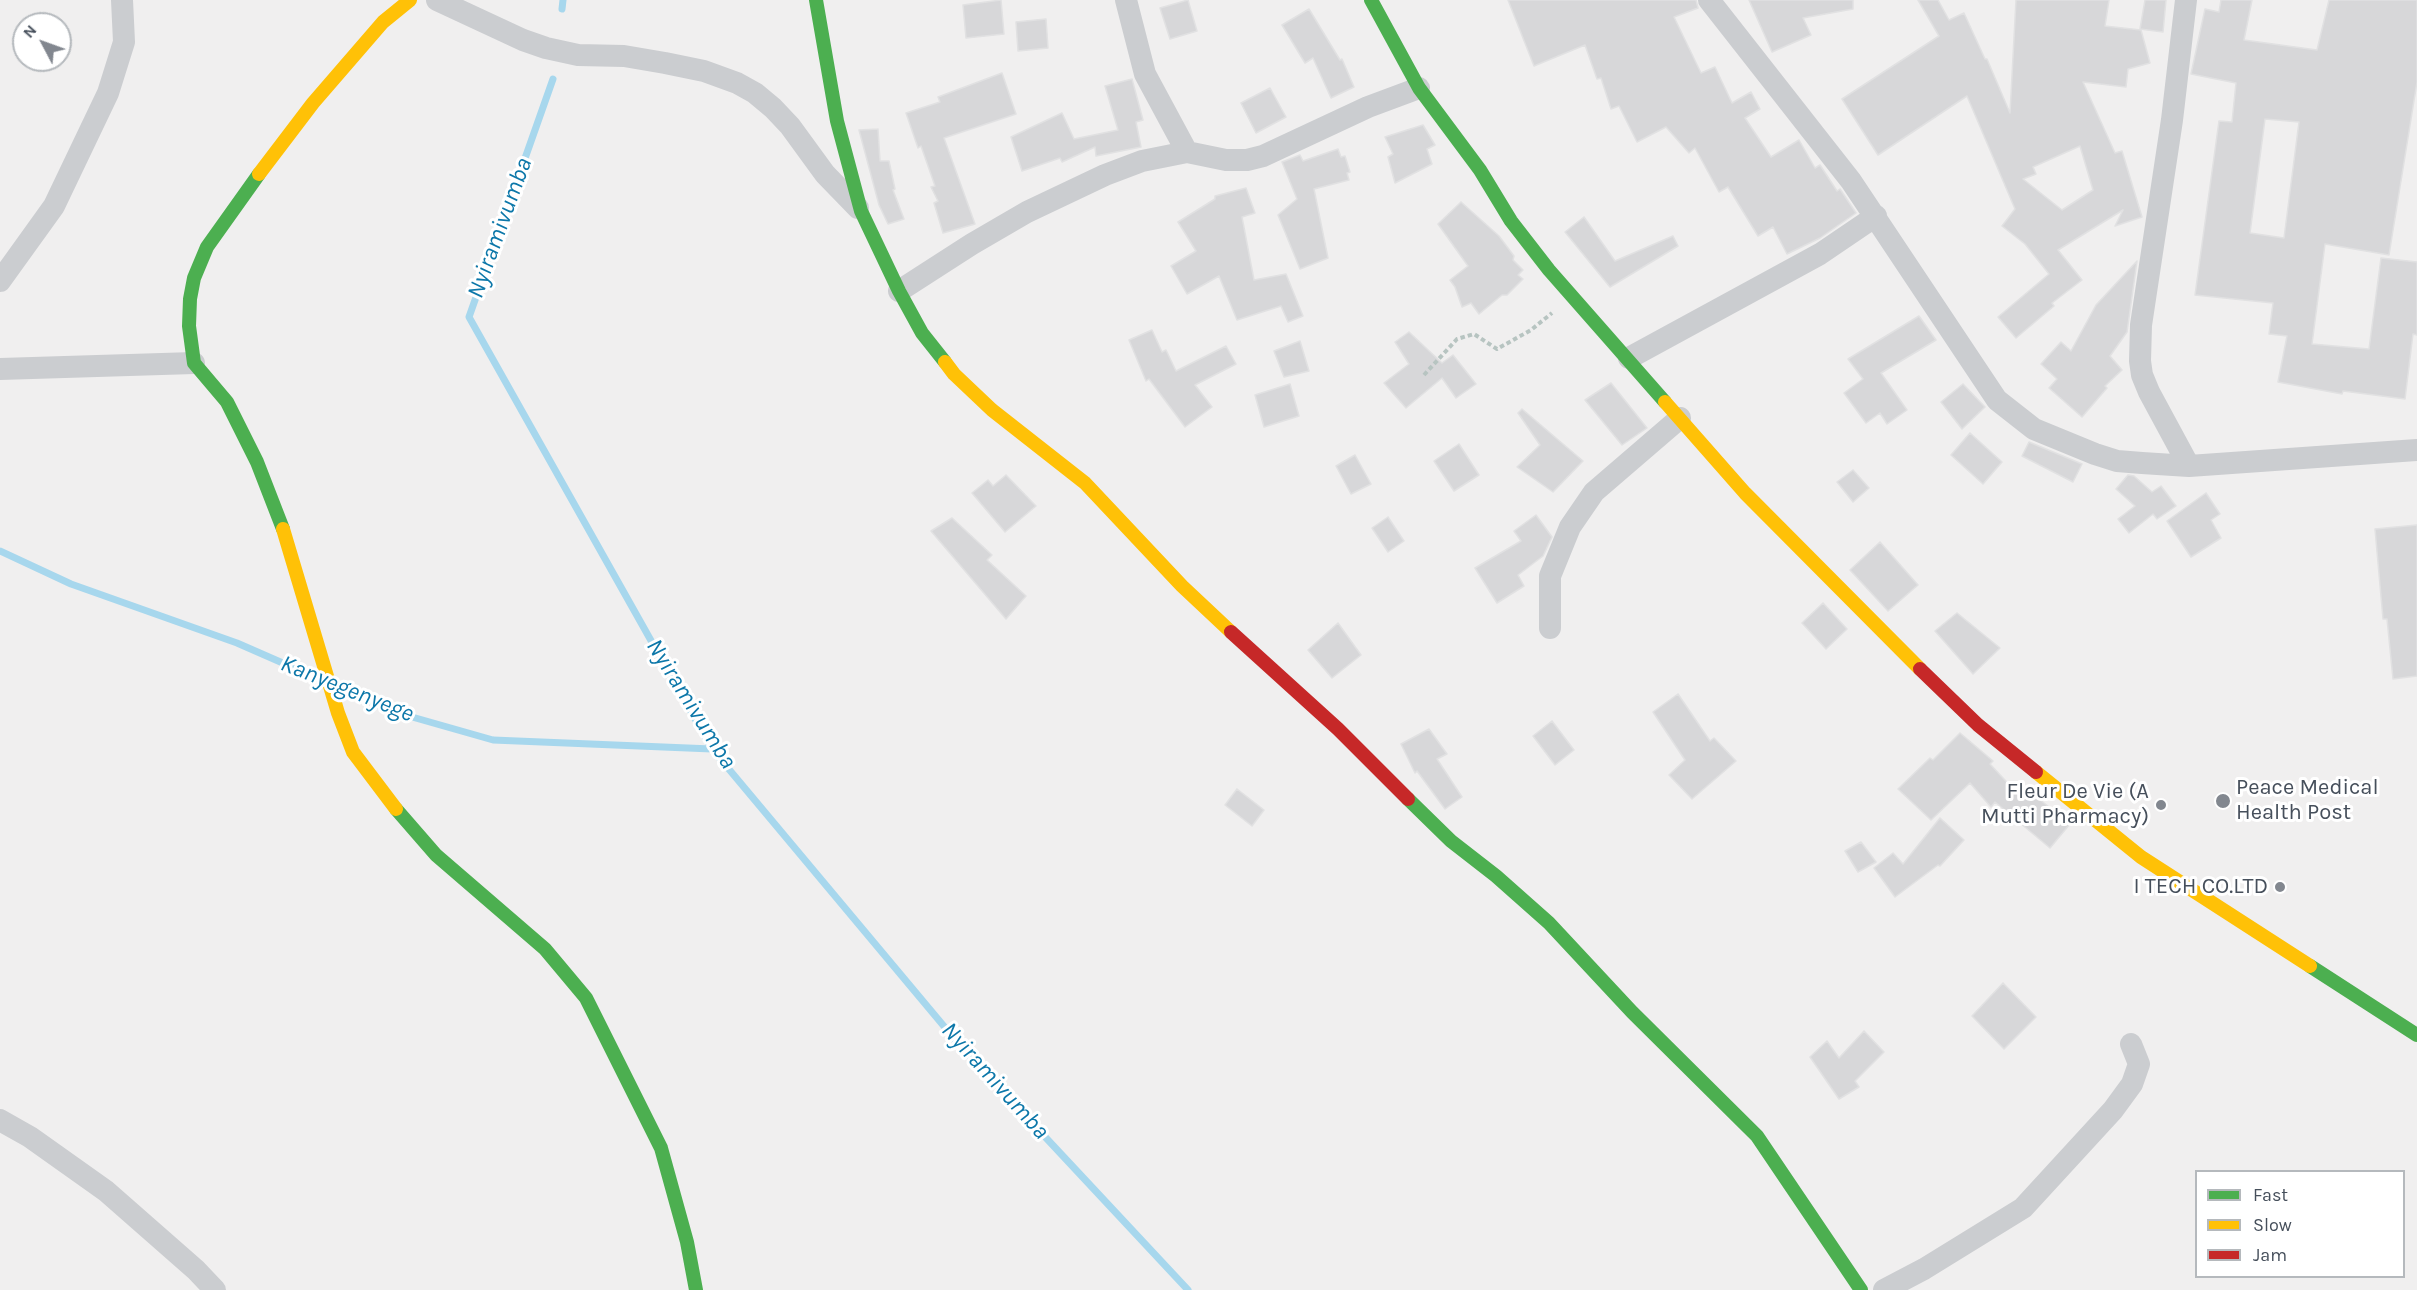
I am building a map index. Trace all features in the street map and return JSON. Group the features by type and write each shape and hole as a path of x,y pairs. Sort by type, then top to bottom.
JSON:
{"street":[{"path":"0,281 54,206 108,93 124,42 122,0"},
{"path":"410,0 383,22 313,103 207,247 194,278 190,299 189,326 194,363 227,402 257,462 286,537 338,713 353,752 387,798 436,855 545,949 586,998 661,1148 687,1242 696,1290"},
{"path":"437,0 523,40 546,48 578,56 624,57 704,70 737,83 755,93 790,126 825,174 861,211"},
{"path":"816,0 837,121 861,211 922,333 954,374 992,410 1085,483 1150,554 1259,659 1338,729 1451,841 1496,876 1549,923 1632,1012 1758,1136 1861,1290"},
{"path":"1126,0 1145,74 1187,152"},
{"path":"1371,0 1419,88 1480,170 1511,221 1549,270 1587,310 1745,493 1916,666 1978,725 2141,857 2417,1035"},
{"path":"1709,0 1851,181 1997,400 2034,429 2117,461 2189,466 2417,450"},
{"path":"2186,0 2172,120 2141,325 2140,361 2142,375 2149,392 2189,466"},
{"path":"899,291 1027,212 1133,164 1187,152 1226,160 1247,160 1263,156 1368,107 1419,88"},
{"path":"1629,358 1820,254 1876,216"},
{"path":"0,369 194,363"},
{"path":"1551,628 1550,576 1570,527 1594,492 1680,418"},
{"path":"1884,1290 1924,1269 2023,1208 2113,1110 2132,1084 2139,1064 2132,1044"},
{"path":"0,1120 30,1137 106,1191 196,1270 215,1290"}],"path":[{"path":"1424,375 1457,339 1474,334 1497,349 1531,330 1558,308 1587,310"}],"building":[{"path":"1001,0 1004,34 966,38 963,5"},
{"path":"1188,0 1197,31 1170,39 1160,8"},
{"path":"1508,0 1696,0 1698,8 1674,17 1701,73 1715,67 1732,103 1751,92 1760,109 1745,118 1771,157 1799,140 1815,168 1820,165 1837,191 1840,189 1856,213 1820,238 1787,254 1773,227 1758,236 1728,187 1719,192 1695,148 1689,153 1666,127 1637,142 1619,106 1611,109 1601,78 1597,79 1585,45 1534,66"},
{"path":"1749,0 1853,0 1853,9 1803,18 1811,35 1772,52"},
{"path":"1918,0 1938,0 1949,20 1964,13 2010,113 2016,0 2109,0 2105,26 2141,30 2150,63 2128,69 2126,87 2083,82 2115,153 2122,151 2142,217 2115,226 2123,210 2058,250 2082,280 2052,303 2054,306 2016,338 1998,317 2049,274 2025,244 2002,226 2015,209 1967,96 1878,155 1842,99 1939,36","holes":["2080,146 2093,190 2062,210 2023,179 2036,174 2033,167"]},
{"path":"2145,0 2166,0 2163,32 2140,29"},
{"path":"2221,0 2252,0 2244,40 2317,50 2329,0 2417,0 2417,82 2389,255 2325,244 2312,344 2369,349 2381,258 2417,262 2417,335 2413,334 2405,399 2343,391 2342,394 2278,382 2287,336 2269,334 2273,303 2195,295 2219,121 2232,122 2236,83 2191,74 2205,9 2219,12","holes":["2265,119 2299,122 2284,238 2250,233"]},
{"path":"1309,9 1340,60 1342,59 1354,87 1331,98 1313,58 1305,63 1282,25"},
{"path":"1046,19 1048,48 1018,51 1016,22"},
{"path":"1002,73 1016,114 944,138 975,224 943,233 934,203 938,201 931,187 935,186 906,113 940,102 938,97"},
{"path":"1132,79 1143,120 1136,122 1141,147 1096,156 1095,147 1062,162 1060,158 1022,171 1011,137 1062,113 1074,139 1118,130 1105,86"},
{"path":"1270,88 1286,117 1256,133 1241,103"},
{"path":"1423,125 1435,145 1427,149 1432,164 1395,183 1388,157 1393,154 1385,137"},
{"path":"878,129 880,161 889,161 895,189 893,190 904,219 888,224 879,205 859,130"},
{"path":"1338,149 1341,157 1345,156 1350,172 1347,173 1349,180 1314,189 1328,258 1300,269 1278,215 1297,199 1282,162 1300,155 1303,161"},
{"path":"1246,188 1255,213 1242,217 1254,280 1286,274 1303,316 1288,322 1281,306 1237,320 1219,276 1187,294 1171,266 1196,251 1178,222 1215,199 1215,196"},
{"path":"1461,202 1499,236 1514,256 1513,260 1523,270 1518,275 1523,279 1507,295 1502,295 1479,314 1471,303 1462,307 1450,280 1468,266 1438,224"},
{"path":"1584,217 1615,261 1673,236 1678,246 1610,287 1565,232"},
{"path":"2137,261 2127,332 2110,356 2122,370 2105,386 2107,388 2082,417 2049,388 2057,379 2041,364 2061,342 2071,351 2096,305"},
{"path":"1919,316 1936,340 1881,373 1907,410 1887,424 1880,413 1866,423 1844,393 1863,379 1848,359"},
{"path":"1152,330 1162,352 1166,350 1176,371 1226,346 1236,364 1195,385 1212,407 1185,427 1149,379 1146,381 1129,340"},
{"path":"1409,332 1442,363 1453,355 1476,384 1456,398 1442,378 1406,408 1384,383 1409,364 1395,342"},
{"path":"1300,341 1309,371 1284,377 1274,351"},
{"path":"1611,383 1647,428 1622,445 1585,400"},
{"path":"1290,384 1299,416 1264,427 1255,395"},
{"path":"1963,384 1985,407 1962,429 1941,402"},
{"path":"1522,409 1583,461 1553,492 1517,467 1540,445 1518,413"},
{"path":"1970,433 2002,462 1983,484 1951,455"},
{"path":"2029,442 2082,464 2073,482 2022,456"},
{"path":"1459,444 1479,475 1454,491 1434,461"},
{"path":"1355,455 1371,484 1351,494 1336,466"},
{"path":"1853,470 1869,488 1853,502 1837,482"},
{"path":"1006,475 1036,506 1005,532 972,493 988,480 993,486"},
{"path":"2128,475 2134,476 2152,492 2161,486 2176,506 2157,519 2153,514 2129,533 2118,519 2135,506 2116,489"},
{"path":"2206,493 2220,514 2211,520 2221,538 2191,557 2167,521"},
{"path":"1536,515 1552,537 1543,556 1518,575 1524,586 1497,603 1475,568 1521,541 1514,531"},
{"path":"1388,517 1404,541 1388,552 1372,528"},
{"path":"952,518 992,555 987,560 1026,596 1006,619 931,531"},
{"path":"2417,525 2417,676 2393,679 2387,619 2383,619 2375,529"},
{"path":"1880,542 1918,585 1888,611 1850,570"},
{"path":"1823,603 1847,629 1826,649 1802,623"},
{"path":"1957,613 2000,648 1973,674 1935,631"},
{"path":"1338,623 1361,655 1332,678 1308,650"},
{"path":"1678,694 1710,741 1714,738 1736,761 1692,799 1669,775 1685,760 1653,712"},
{"path":"1552,721 1574,750 1555,765 1533,736"},
{"path":"1429,729 1447,754 1437,759 1462,797 1445,809 1417,771 1415,773 1401,744"},
{"path":"1960,733 1993,761 1990,764 2017,793 2023,786 2070,824 2050,848 1995,802 1991,807 1970,783 1931,820 1898,789 1930,758 1933,760"},
{"path":"1237,789 1264,810 1252,826 1225,805"},
{"path":"1940,818 1964,840 1940,866 1938,865 1895,897 1874,868 1893,853 1903,864"},
{"path":"1861,842 1876,862 1858,872 1845,851"},
{"path":"2003,983 2036,1017 2004,1049 1972,1016"},
{"path":"1864,1031 1884,1052 1855,1081 1859,1087 1839,1099 1810,1057 1827,1041 1839,1058"}],"waterway":[{"name":"Nyiramivumba","path":"562,9 563,0"},
{"name":"Nyiramivumba","path":"553,79 469,317 712,749 963,1049 1188,1290"},
{"name":"Kanyegenyege","path":"0,551 71,584 237,643 317,678"},
{"name":"Kanyegenyege","path":"341,689 391,711 493,740 712,749"}],"traffic: fast":[{"path":"816,0 837,121 861,211 922,333 945,362"},
{"path":"1371,0 1419,88 1480,170 1511,221 1549,270 1665,402"},
{"path":"259,174 207,247 194,278 190,299 189,326 194,363 227,402 257,462 283,529"},
{"path":"1408,799 1451,841 1496,876 1549,923 1632,1012 1757,1136 1861,1290"},
{"path":"396,809 436,855 545,949 586,998 661,1148 687,1242 696,1290"},
{"path":"2310,966 2417,1035"}],"traffic: slow":[{"path":"259,174 313,103 383,22 410,0"},
{"path":"945,362 954,374 992,410 1085,483 1182,586 1231,632"},
{"path":"1665,402 1745,493 1920,669"},
{"path":"283,529 338,713 353,752 396,809"},
{"path":"2036,772 2141,857 2310,966"}],"traffic: jam":[{"path":"1231,632 1338,729 1408,799"},
{"path":"1920,669 1978,725 2036,772"}],"place":[{"name":"Peace Medical Health Post","path":"2223,801"},
{"name":"Fleur De Vie (A Mutti Pharmacy)","path":"2161,805"},
{"name":"I TECH CO.LTD","path":"2280,887"}]}
